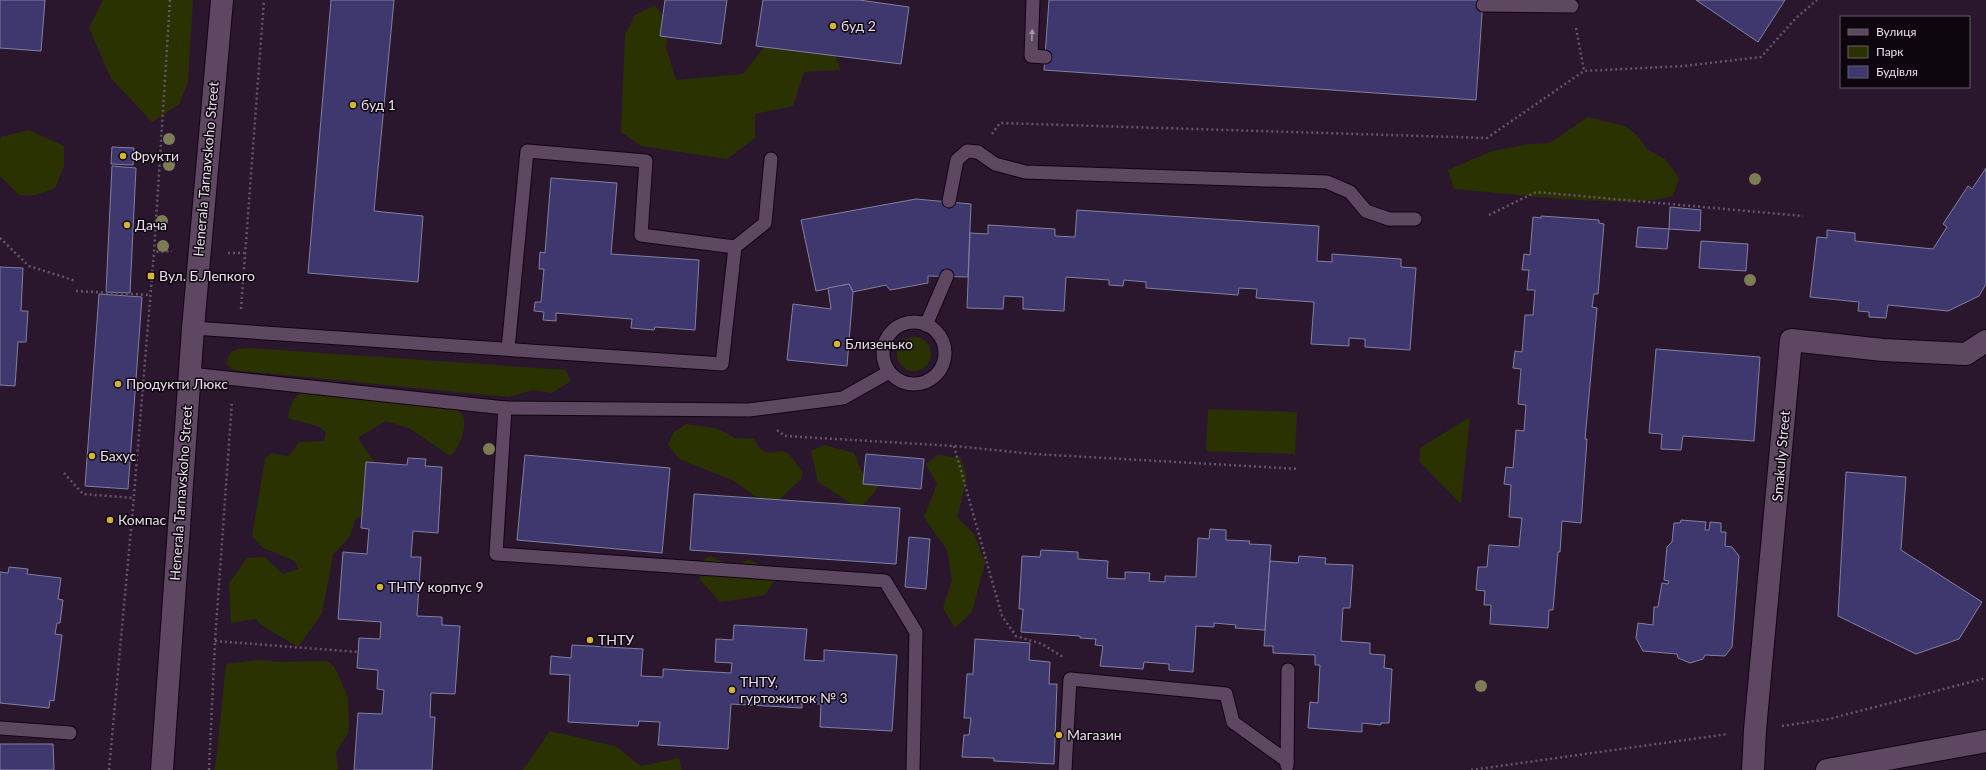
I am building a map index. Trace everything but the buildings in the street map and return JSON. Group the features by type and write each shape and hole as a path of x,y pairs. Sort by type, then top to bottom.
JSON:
{"street":[{"name":"Henerala Tarnavskoho Street","path":"162,770 193,328 222,0"},
{"name":"Smakuly Street","path":"1753,770 1755,730 1791,340 1883,350 1966,354 1986,341"},
{"path":"1827,770 1986,741"}],"lane":[{"path":"1033,0 1031,56 1045,57"},
{"path":"1483,5 1572,6"},
{"path":"949,201 957,160 967,150 978,152 995,164 1025,172 1327,182 1350,192 1366,211 1389,219 1416,219"},
{"path":"508,349 527,151 646,161 641,235 735,247"},
{"path":"193,328 722,364 735,247 765,223 772,158"},
{"path":"926,325 947,276"},
{"path":"916,322 926,325 935,331 941,339 944,349 944,359 940,368 926,382 916,384 897,380 884,364 884,344 889,335 906,323 916,322"},
{"path":"190,374 505,408 749,410 843,398 889,372"},
{"path":"505,408 496,554 885,581 916,632 914,770"},
{"path":"1287,766 1288,670"},
{"path":"1065,770 1070,679 1226,694 1233,722 1287,766"},
{"path":"0,728 70,733"}],"path":[{"path":"109,770 134,498 154,252 170,0"},
{"path":"978,152 1000,123 1487,138 1584,71 1684,66 1761,57 1796,18 1817,0"},
{"path":"1572,6 1584,71"},
{"path":"1489,215 1536,192 1803,216"},
{"path":"0,238 29,266 76,281"},
{"path":"154,252 178,250"},
{"path":"225,252 244,254"},
{"path":"76,291 150,295"},
{"path":"749,410 785,436 954,446 1035,454 1299,469"},
{"path":"954,446 1002,616 1016,636 1042,644 1063,657 1070,679"},
{"path":"64,473 83,494 134,498"},
{"path":"215,641 358,652"}],"green space":[{"path":"103,0 193,0 188,82 179,104 152,122 111,78 89,28"},
{"path":"655,5 669,23 666,48 676,80 743,74 778,29 833,47 840,70 804,72 793,106 755,114 755,138 727,159 641,146 621,132 625,35 635,15"},
{"path":"1588,117 1625,126 1637,135 1648,150 1665,159 1679,178 1673,196 1645,201 1628,202 1563,199 1454,189 1448,170 1492,151 1530,144 1550,143"},
{"path":"29,130 64,146 64,166 55,188 36,195 19,195 0,176 0,142 1,137"},
{"path":"911,337 917,337 926,342 930,348 930,360 926,366 917,371 911,371 902,366 897,357 897,351 902,342"},
{"path":"250,348 566,370 571,381 552,393 533,390 509,397 233,370 226,363 231,352"},
{"path":"304,390 448,405 461,413 463,417 464,429 457,448 450,456 409,428 386,421 359,437 363,446 376,464 379,473 379,485 374,506 355,520 350,536 333,555 322,613 298,647 261,625 256,619 231,623 229,583 247,558 265,557 283,574 299,569 295,561 263,548 252,536 265,459 271,453 289,456 299,442 324,441 326,433 320,427 288,418 293,402"},
{"path":"1208,409 1297,412 1295,454 1206,451"},
{"path":"1470,417 1461,504 1419,461 1420,448"},
{"path":"686,424 716,428 735,438 754,439 760,448 765,452 782,451 789,454 803,472 801,479 771,507 732,480 679,459 668,445 674,432"},
{"path":"824,445 854,453 862,472 879,486 860,509 818,482 811,451"},
{"path":"938,455 961,458 967,479 957,517 974,534 985,563 972,612 955,628 943,608 952,580 947,550 924,517 937,484 926,464"},
{"path":"710,556 735,567 749,559 763,567 774,581 765,595 720,602 701,581 697,565"},
{"path":"257,660 280,662 327,661 334,666 348,697 349,731 336,752 338,770 214,770 226,664"},
{"path":"550,731 615,746 641,766 679,758 682,770 523,770"}],"place":[{"name":"буд 2","path":"833,26"},
{"name":"буд 1","path":"353,105"},
{"name":"Фрукти","path":"123,156"},
{"name":"Дача","path":"127,225"},
{"name":"Вул. Б.Лепкого","path":"151,276"},
{"name":"Близенько","path":"837,344"},
{"name":"Продукти Люкс","path":"118,384"},
{"name":"Бахус","path":"92,456"},
{"name":"Компас","path":"110,520"},
{"name":"ТНТУ корпус 9","path":"380,587"},
{"name":"ТНТУ","path":"590,640"},
{"name":"ТНТУ, гуртожиток № 3","path":"732,690"},
{"name":"Магазин","path":"1059,735"}]}
